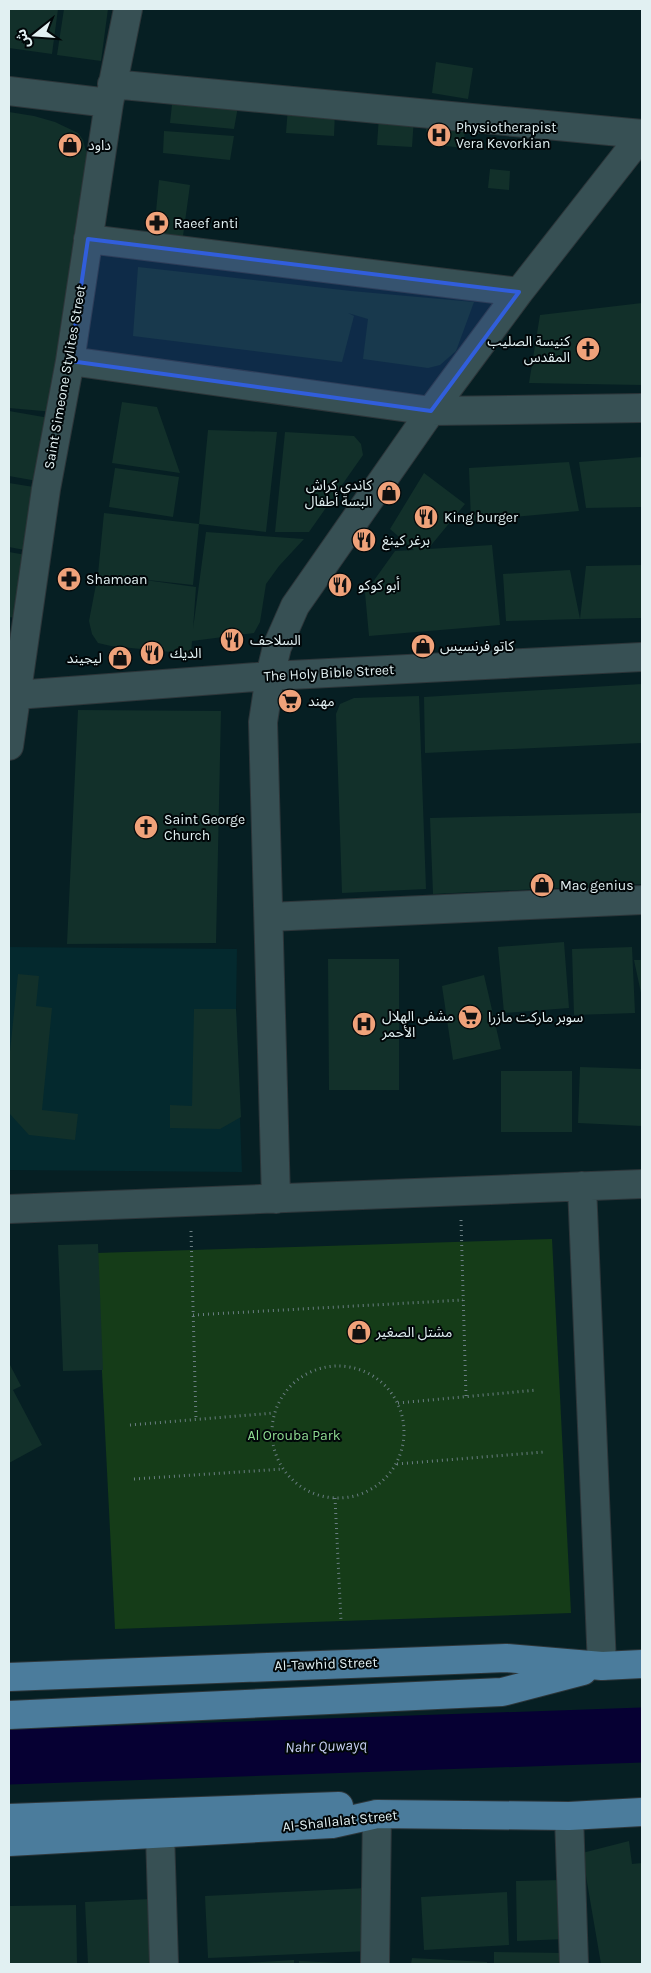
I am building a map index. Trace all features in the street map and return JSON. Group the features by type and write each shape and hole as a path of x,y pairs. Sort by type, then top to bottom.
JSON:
{"main road":[{"name":"Al-Tawhid Street","path":"9,1677 506,1658 602,1666 642,1664"},
{"path":"9,1715 502,1692 602,1666"},
{"path":"9,1818 335,1805 377,1814"},
{"name":"Al-Shallalat Street","path":"9,1842 332,1824 377,1814 569,1816 642,1812"}],"street":[{"name":"Saint Simeone Stylites Street","path":"9,746 46,489 70,361 110,94 128,9"},
{"path":"9,91 110,94 642,134"},
{"path":"276,1199 263,722 270,676 277,647 295,606 431,412 519,292 642,134"},
{"path":"88,239 519,292"},
{"path":"70,361 431,412 642,408"},
{"name":"The Holy Bible Street","path":"16,695 270,676 642,657"},
{"path":"269,917 642,900"},
{"path":"9,1209 642,1184"},
{"path":"582,1186 602,1666"},
{"path":"375,1964 377,1814"},
{"path":"569,1816 574,1964"},
{"path":"160,1834 164,1964"}],"path":[{"path":"460,1192 466,1397"},
{"path":"190,1203 196,1420"},
{"path":"193,1315 463,1300"},
{"path":"344,1366 366,1372 384,1385 398,1403 404,1423 403,1444 396,1464 384,1481 366,1493 346,1498 325,1498 306,1490 289,1477 277,1458 272,1436 274,1413 284,1393 300,1377 321,1368 344,1366"},
{"path":"398,1403 537,1390"},
{"path":"130,1425 274,1413"},
{"path":"396,1464 544,1452"},
{"path":"134,1479 283,1468"},
{"path":"335,1498 340,1621"}],"highlighted area":[{"path":"88,239 519,292 431,411 70,361"}],"shaded area":[{"path":"9,947 237,949 236,1009 242,1172 9,1170"}],"green space":[{"name":"Al Orouba Park","path":"552,1239 571,1613 115,1629 96,1253"}],"building":[{"path":"9,9 58,9 52,54 9,48"},
{"path":"64,9 108,9 101,61 57,55"},
{"path":"436,62 473,68 468,99 432,93"},
{"path":"173,95 239,101 234,129 170,123"},
{"path":"288,107 335,111 334,136 286,133"},
{"path":"9,112 55,122 78,133 83,140 88,159 54,412 9,408"},
{"path":"379,116 414,118 412,147 377,145"},
{"path":"425,126 465,131 463,148 430,144"},
{"path":"164,131 234,136 230,160 163,153"},
{"path":"490,169 510,171 509,190 488,188"},
{"path":"159,180 190,185 183,236 154,233"},
{"path":"138,267 351,291 474,302 456,351 440,365 428,368 363,359 368,319 348,313 354,316 342,362 133,336"},
{"name":"كنيسة الصليب المقدس","path":"642,303 642,385 529,383 540,315"},
{"path":"122,402 157,407 180,473 112,463"},
{"path":"9,411 55,419 43,482 9,476"},
{"path":"208,430 277,432 266,532 199,524"},
{"path":"285,432 354,436 361,444 363,455 309,532 275,532"},
{"path":"642,457 642,507 586,508 579,462"},
{"path":"569,462 579,511 471,521 469,468"},
{"path":"115,468 179,477 173,517 109,507"},
{"path":"424,473 465,504 428,549 492,545 500,625 369,636 365,593 395,551 414,550 390,529"},
{"path":"9,483 46,489 35,552 9,547"},
{"path":"104,513 199,524 193,585 130,578 196,587 193,629 206,532 304,539 279,566 266,584 260,622 254,633 192,641 191,654 111,646 98,643 92,634 89,621 98,574"},
{"path":"9,552 32,556 23,619 9,617"},
{"path":"642,565 642,618 580,619 586,566"},
{"path":"570,570 580,619 506,621 503,574"},
{"path":"642,684 642,743 425,753 424,697"},
{"path":"419,696 426,889 342,893 336,714 340,704 354,698"},
{"name":"Saint George Church","path":"78,710 221,711 216,943 67,944"},
{"path":"642,813 642,884 433,894 430,818"},
{"path":"564,942 569,1008 504,1013 498,947"},
{"path":"632,947 635,1013 574,1015 572,949"},
{"name":"مشفى الهلال الأحمر","path":"328,959 399,959 399,1090 329,1090"},
{"path":"634,960 642,960 642,993 641,993"},
{"path":"18,974 39,976 36,1006 52,1008 42,1110 78,1114 75,1140 29,1135 9,1113 9,1061"},
{"name":"سوبر ماركت مازرا","path":"484,975 501,1049 453,1060 442,986"},
{"path":"194,1009 236,1009 241,1117 220,1129 170,1128 170,1105 192,1106"},
{"path":"580,1067 642,1069 642,1126 578,1123"},
{"path":"501,1071 572,1071 572,1132 501,1132"},
{"path":"98,1244 103,1370 63,1371 58,1245"},
{"path":"9,1363 21,1386 13,1390 42,1445 9,1463"},
{"path":"629,1841 632,1864 642,1863 642,1964 601,1964 582,1853"},
{"path":"562,1880 565,1939 517,1941 516,1881"},
{"path":"367,1888 370,1951 208,1958 205,1896"},
{"path":"507,1892 509,1945 424,1950 421,1897"},
{"path":"151,1899 154,1964 88,1964 85,1902"},
{"path":"76,1905 77,1964 9,1964 9,1906"},
{"path":"494,1952 564,1953 564,1964 494,1964"},
{"path":"412,1958 487,1962 487,1964 411,1964"},
{"path":"294,1960 294,1964 245,1964 245,1963"},
{"path":"299,1961 339,1963 339,1964 299,1964"}],"waterway":[{"name":"Nahr Quwayq","path":"9,1757 642,1735"}],"place":[{"name":"Physiotherapist Vera Kevorkian","path":"439,135"},
{"name":"داود","path":"70,145"},
{"name":"Raeef anti","path":"157,223"},
{"name":"كنيسة الصليب المقدس","path":"588,349"},
{"name":"كاندي كراش البسة أطفال","path":"389,493"},
{"name":"King burger","path":"426,517"},
{"name":"برغر كينغ","path":"364,540"},
{"name":"Shamoan","path":"69,579"},
{"name":"أبو كوكو","path":"340,585"},
{"name":"السلاحف","path":"232,640"},
{"name":"كاتو فرنسيس","path":"423,646"},
{"name":"الديك","path":"152,653"},
{"name":"ليجيند","path":"120,658"},
{"name":"مهند","path":"290,701"},
{"name":"Saint George Church","path":"146,827"},
{"name":"Mac genius","path":"542,885"},
{"name":"سوبر ماركت مازرا","path":"470,1017"},
{"name":"مشفى الهلال الأحمر","path":"364,1024"},
{"name":"مشتل الصغير","path":"359,1332"}]}
